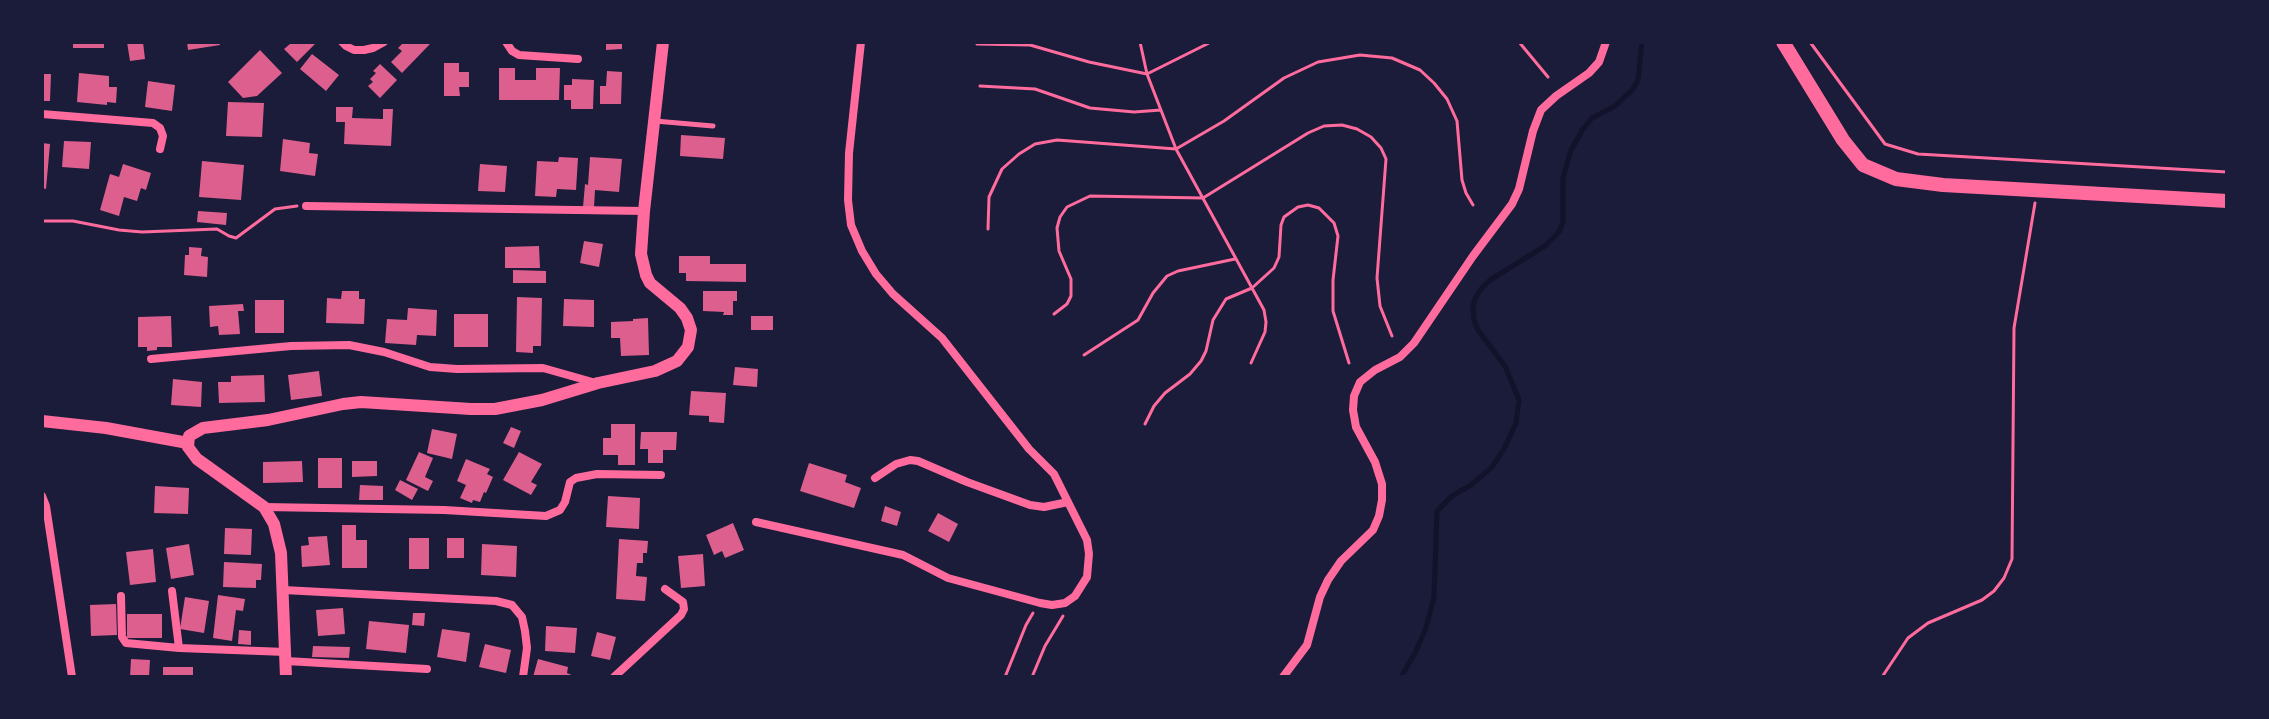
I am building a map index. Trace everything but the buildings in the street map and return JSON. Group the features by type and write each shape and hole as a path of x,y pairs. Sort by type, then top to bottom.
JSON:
{"main road":[{"path":"1783,42 1843,140 1863,165 1896,179 1943,185 2227,201"}],"street":[{"path":"342,42 354,50 373,48 384,42"},
{"path":"506,42 519,55 578,59"},
{"path":"286,677 281,553 274,524 264,507 190,452 189,436 203,428 268,420 361,402 495,409 655,371 677,361 688,347 691,330 687,318 680,308 650,283 641,254 663,42"},
{"path":"756,522 903,555 948,578 1052,605 1065,603 1075,596 1087,577 1087,540 1054,474 1029,449 942,338 893,294 876,274 851,225 849,153 861,42"},
{"path":"1283,677 1307,645 1328,580 1341,561 1373,530 1379,516 1382,484 1375,462 1356,427 1353,410 1354,396 1360,382 1400,357 1414,343 1512,204 1541,110 1589,73 1599,62 1606,42"},
{"path":"42,114 153,123 160,128 163,136 160,149"},
{"path":"306,206 644,211"},
{"path":"151,359 291,346 349,345 384,352 430,367 543,368 598,383"},
{"path":"42,421 106,428 188,443"},
{"path":"875,478 903,461 918,461 1030,505 1044,507 1068,502"},
{"path":"264,507 444,510 546,516 560,510 570,482 576,478 597,474 661,475"},
{"path":"42,496 72,677"},
{"path":"614,677 681,615 683,602 665,589"},
{"path":"283,590 496,601 512,605 522,617 525,631 527,648 523,677"},
{"path":"172,591 179,648"},
{"path":"121,596 123,640 130,644 427,669"}],"lane":[{"path":"655,121 713,126"}],"path":[{"path":"1140,42 1147,74 1176,149 1264,310 1265,332 1251,363"},
{"path":"977,44 1030,45 1147,74 1211,42"},
{"path":"1519,42 1548,77"},
{"path":"1810,42 1885,144 1918,154 2227,172"},
{"path":"988,229 989,197 1002,169 1035,144 1057,140 1176,149 1224,121 1284,78 1318,62 1360,55 1392,58 1420,70 1447,99 1457,121 1462,180 1473,205"},
{"path":"980,86 1035,89 1090,108 1134,112 1161,110"},
{"path":"1054,314 1067,304 1071,296 1071,279 1057,239 1057,228 1067,207 1090,196 1203,198 1308,133 1324,126 1342,125 1371,137 1386,159 1377,278 1380,306 1392,336"},
{"path":"1882,677 1908,638 1928,623 1982,600 1994,591 2012,559 2014,328 2038,190"},
{"path":"1145,424 1165,393 1190,374 1201,361 1213,320 1226,299 1252,288 1274,268 1279,257 1284,217 1298,207 1308,205 1319,208 1334,223 1338,236 1333,311 1349,363"},
{"path":"42,221 81,221 142,232 217,229 236,238 275,209 306,206"},
{"path":"1084,355 1138,320 1167,276 1236,258"},
{"path":"1032,677 1045,646 1075,596"},
{"path":"1005,677 1026,625 1040,603"}],"waterway":[{"path":"1401,677 1426,628 1434,597 1437,511 1492,467 1516,423 1519,400 1505,366 1478,330 1474,320 1475,299 1490,280 1545,246 1559,232 1563,222 1563,178 1571,150 1592,118 1615,106 1633,89 1638,80 1642,42"}]}
